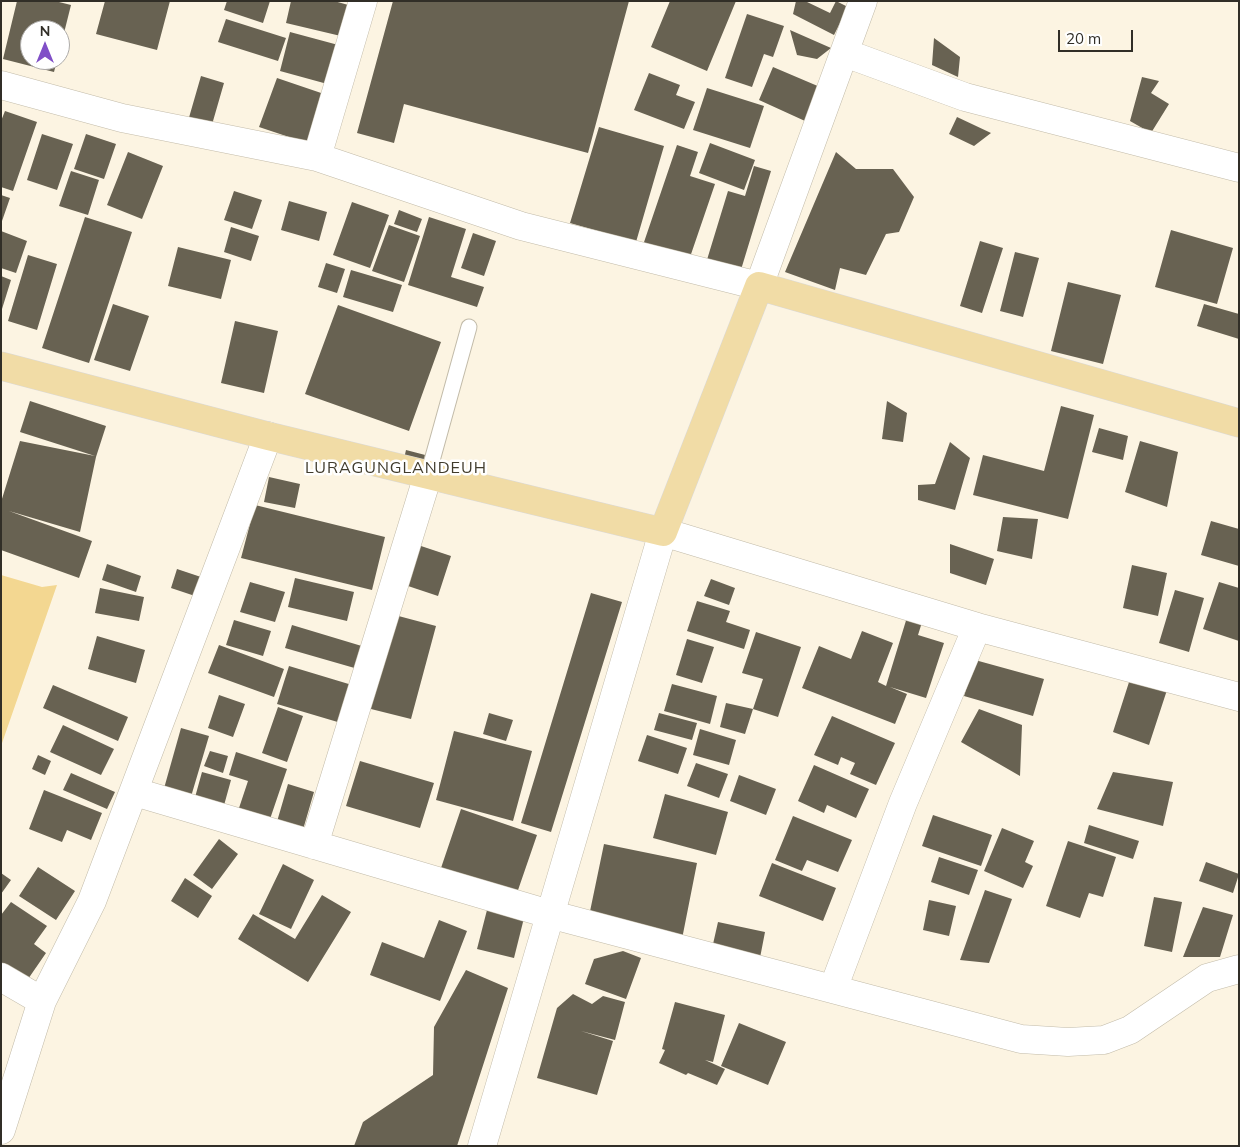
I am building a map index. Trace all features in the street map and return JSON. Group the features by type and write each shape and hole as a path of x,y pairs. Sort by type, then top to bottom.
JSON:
{"main road":[{"path":"1,366 268,436 664,532 759,286 1239,424"}],"street":[{"path":"317,158 363,1"},
{"path":"1,84 122,118 317,158 521,226 759,286 863,1"},
{"path":"845,53 965,97 1239,168"},
{"path":"1,1130 42,1001 92,901 135,792 268,436"},
{"path":"314,844 428,475"},
{"path":"482,1146 549,914 664,532 976,627 1239,697"},
{"path":"834,989 902,803 976,627"},
{"path":"135,792 549,914 1021,1040 1104,1040 1130,1030 1207,978 1239,969"},
{"path":"1,977 42,1001"}],"lane":[{"path":"428,475 469,327"}],"shaded area":[{"path":"1,575 42,587 57,585 1,746"}],"building":[{"path":"17,1 55,1 71,5 67,20 20,20 20,63 3,59"},
{"path":"105,1 170,1 157,50 96,34"},
{"path":"227,1 270,1 263,23 224,10"},
{"path":"291,1 334,1 352,6 345,37 286,23"},
{"path":"393,1 629,1 588,153 404,104 394,143 357,133"},
{"path":"670,1 736,1 707,71 651,47"},
{"path":"796,1 805,1 830,13 836,1 848,7 834,35 793,14"},
{"path":"747,14 784,26 773,57 764,54 752,87 725,78"},
{"path":"226,19 286,38 278,61 218,42"},
{"path":"790,30 831,48 817,59 797,55"},
{"path":"290,32 342,46 331,85 280,71"},
{"path":"934,38 960,57 958,77 932,65"},
{"path":"773,67 820,87 805,121 759,100"},
{"path":"649,73 680,85 676,95 695,102 684,129 634,110"},
{"path":"201,76 224,83 211,128 188,121"},
{"path":"1142,77 1159,81 1151,93 1169,104 1151,133 1130,121"},
{"path":"277,78 327,95 310,144 259,127"},
{"path":"707,88 764,106 750,148 693,130"},
{"path":"5,111 37,122 13,191 1,187 1,121"},
{"path":"957,117 991,133 974,146 949,134"},
{"path":"599,127 664,146 636,242 570,223"},
{"path":"42,134 73,144 57,190 27,180"},
{"path":"86,134 116,144 104,179 74,169"},
{"path":"710,143 755,160 744,190 699,173"},
{"path":"677,145 698,152 690,176 715,184 688,263 642,248"},
{"path":"128,152 163,166 142,219 107,205"},
{"path":"836,152 856,169 893,169 914,197 899,232 886,234 866,275 840,268 835,290 785,272"},
{"path":"754,166 771,171 740,273 706,263 728,191 745,196"},
{"path":"71,171 99,180 88,215 59,206"},
{"path":"234,191 262,200 252,229 224,220"},
{"path":"1,195 10,198 2,221 1,221"},
{"path":"289,201 327,212 319,241 281,230"},
{"path":"352,202 389,215 370,268 333,255"},
{"path":"399,210 422,219 417,232 394,224"},
{"path":"85,217 132,232 89,363 42,348"},
{"path":"429,217 466,229 451,277 484,287 477,307 408,285"},
{"path":"389,225 420,236 404,282 372,271"},
{"path":"231,227 259,236 251,261 224,252"},
{"path":"1171,230 1233,248 1217,304 1155,287"},
{"path":"1,231 27,241 16,273 1,268"},
{"path":"473,233 496,241 484,276 461,268"},
{"path":"980,241 1003,248 982,313 960,306"},
{"path":"178,247 231,260 221,299 168,286"},
{"path":"1015,252 1039,258 1023,317 1000,311"},
{"path":"28,255 57,264 37,330 8,321"},
{"path":"326,263 345,269 337,293 318,287"},
{"path":"351,270 402,285 393,312 343,297"},
{"path":"1,276 11,280 2,309 1,309"},
{"path":"1068,282 1121,295 1103,364 1051,351"},
{"path":"113,304 149,316 130,371 94,360"},
{"path":"1204,304 1239,314 1239,339 1197,326"},
{"path":"338,305 441,342 409,431 305,394"},
{"path":"235,321 278,331 264,393 221,383"},
{"path":"30,401 106,426 96,457 80,532 9,511 92,541 79,578 1,550 1,502 20,441 95,456 20,432"},
{"path":"887,401 907,413 903,442 882,439"},
{"path":"1061,406 1094,415 1068,519 973,495 983,455 1044,471"},
{"path":"1099,428 1128,436 1123,460 1092,452"},
{"path":"1140,441 1178,452 1167,507 1125,492"},
{"path":"950,442 970,458 955,510 918,500 918,485 935,484"},
{"path":"406,450 429,456 425,469 403,463"},
{"path":"269,477 300,484 295,508 264,502"},
{"path":"255,505 385,537 372,590 241,558"},
{"path":"1003,517 1038,519 1032,559 997,551"},
{"path":"1211,521 1239,529 1239,566 1201,555"},
{"path":"950,544 994,559 986,585 950,573"},
{"path":"418,545 451,556 438,596 405,585"},
{"path":"107,564 141,576 136,592 102,580"},
{"path":"1132,565 1167,573 1158,616 1123,608"},
{"path":"177,569 204,578 198,597 171,588"},
{"path":"295,578 354,592 347,621 288,607"},
{"path":"711,579 735,588 729,605 704,596"},
{"path":"250,582 285,592 275,622 240,612"},
{"path":"1219,582 1239,588 1239,641 1203,629"},
{"path":"100,588 144,597 139,621 95,613"},
{"path":"1175,590 1204,598 1189,652 1159,643"},
{"path":"591,593 622,602 551,832 521,823"},
{"path":"697,601 730,611 726,622 750,630 744,649 687,631"},
{"path":"391,614 436,626 411,719 367,708"},
{"path":"908,614 923,619 918,635 944,643 926,698 890,687 907,694 895,724 802,688 819,646 851,659 862,631 893,643 878,682 886,686"},
{"path":"234,620 271,631 263,656 226,645"},
{"path":"292,625 365,647 358,669 285,648"},
{"path":"756,632 801,647 778,717 753,709 763,679 742,673"},
{"path":"97,636 145,650 136,683 88,669"},
{"path":"687,639 714,647 702,683 676,675"},
{"path":"219,645 284,669 274,697 208,673"},
{"path":"975,660 1044,679 1033,716 964,696"},
{"path":"289,666 352,685 341,723 277,704"},
{"path":"1130,679 1167,690 1149,745 1113,732"},
{"path":"672,684 717,696 710,724 664,711"},
{"path":"53,685 128,717 118,741 43,708"},
{"path":"219,695 245,704 233,737 208,728"},
{"path":"726,703 753,709 745,734 720,727"},
{"path":"278,707 303,716 287,762 262,753"},
{"path":"979,709 1022,725 1020,776 961,742"},
{"path":"489,713 513,720 506,741 483,734"},
{"path":"659,713 697,723 692,740 654,730"},
{"path":"832,716 895,743 876,785 850,774 855,763 841,757 838,765 814,755"},
{"path":"63,725 114,749 101,775 50,752"},
{"path":"181,728 209,736 190,800 163,792"},
{"path":"700,729 736,740 729,765 693,755"},
{"path":"454,731 532,751 513,821 436,800"},
{"path":"647,735 687,748 678,774 638,761"},
{"path":"210,751 228,756 223,773 204,766"},
{"path":"236,752 287,769 269,822 238,811 248,781 229,775"},
{"path":"38,755 51,761 45,775 32,769"},
{"path":"360,761 434,783 420,828 346,806"},
{"path":"696,763 728,774 719,798 687,786"},
{"path":"814,765 869,789 856,818 827,805 824,813 798,801"},
{"path":"202,772 231,780 223,809 194,801"},
{"path":"1113,772 1173,782 1163,826 1097,809"},
{"path":"71,773 115,792 107,809 63,790"},
{"path":"739,775 776,789 766,815 730,801"},
{"path":"288,784 314,792 302,833 276,825"},
{"path":"44,790 102,813 91,840 67,830 62,842 29,829"},
{"path":"665,794 728,812 716,855 653,838"},
{"path":"461,809 537,835 517,893 441,868"},
{"path":"933,815 992,835 981,866 922,846"},
{"path":"793,816 852,840 838,872 807,860 802,871 775,860"},
{"path":"1089,825 1139,841 1133,859 1084,843"},
{"path":"1002,828 1034,841 1025,862 1033,866 1023,888 984,871"},
{"path":"219,839 238,854 212,889 193,875"},
{"path":"1068,841 1116,857 1103,897 1089,893 1080,918 1046,906"},
{"path":"604,844 697,863 682,939 588,921"},
{"path":"939,857 978,870 969,895 931,882"},
{"path":"1206,862 1239,874 1233,893 1199,881"},
{"path":"772,863 836,888 823,921 759,896"},
{"path":"283,864 314,880 291,929 259,914"},
{"path":"38,867 75,891 56,920 19,896"},
{"path":"1,873 11,880 1,894"},
{"path":"185,878 212,896 198,918 171,901"},
{"path":"985,890 1012,899 989,963 960,960"},
{"path":"322,895 351,912 308,982 238,939 253,914 295,939"},
{"path":"1154,897 1182,902 1172,952 1144,946"},
{"path":"929,900 956,906 949,936 923,930"},
{"path":"11,902 47,926 34,944 46,953 26,982 1,966 1,915"},
{"path":"1203,907 1233,915 1220,957 1183,957"},
{"path":"487,910 524,918 514,958 477,949"},
{"path":"439,920 467,931 440,1001 370,975 382,942 424,958"},
{"path":"718,922 765,932 759,963 711,953"},
{"path":"623,951 641,958 626,999 585,984 594,959"},
{"path":"466,970 508,988 457,1146 354,1146 363,1122 433,1075 434,1027"},
{"path":"573,994 592,1004 603,996 625,1002 615,1040 581,1031 613,1041 597,1095 537,1078 557,1008"},
{"path":"675,1002 725,1015 713,1062 705,1060 725,1069 717,1085 688,1073 686,1075 659,1063 665,1050 662,1049"},
{"path":"739,1023 786,1042 768,1085 721,1066"}],"district":[{"name":"LURAGUNGLANDEUH","path":"396,468"}]}
